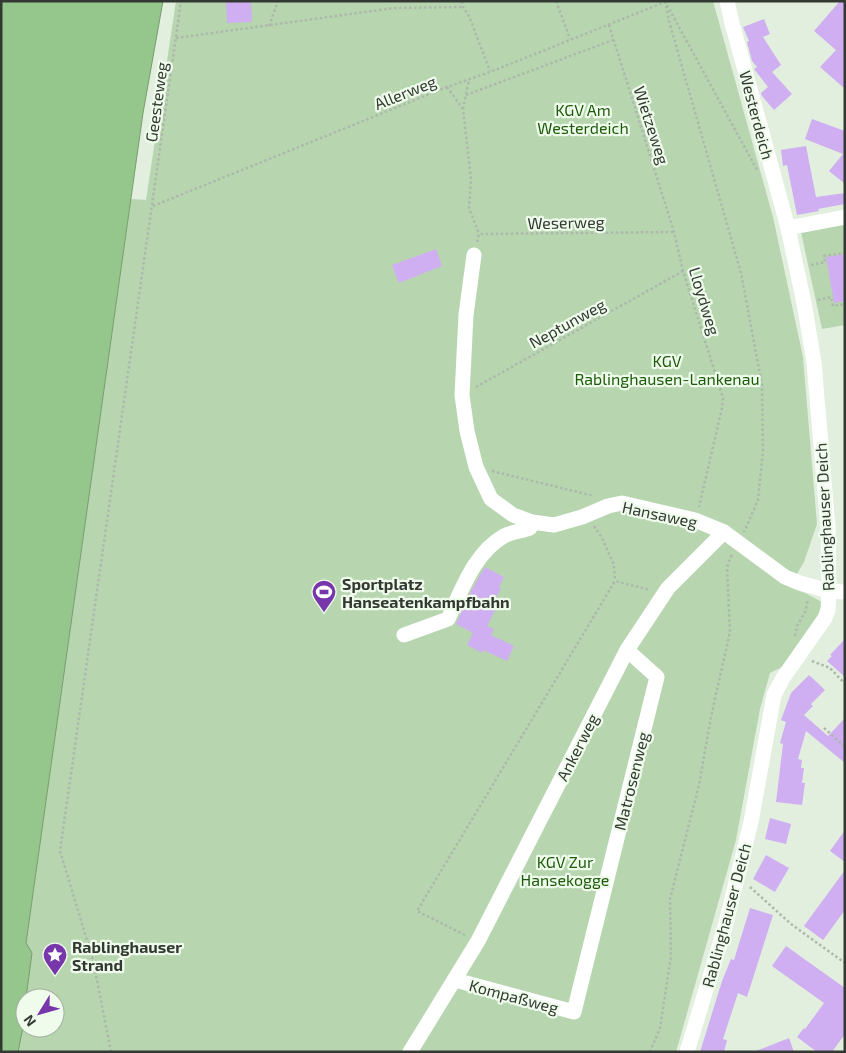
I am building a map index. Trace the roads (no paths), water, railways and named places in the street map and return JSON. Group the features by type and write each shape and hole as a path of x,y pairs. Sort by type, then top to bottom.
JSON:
{"street":[{"name":"Westerdeich","path":"727,1 788,228"},
{"path":"788,228 845,217"},
{"name":"Rablinghauser Deich","path":"687,1052 725,927 738,876 761,771 774,695 783,678 825,618 828,610 828,528 814,362 788,228"},
{"name":"Hansaweg","path":"474,255 466,314 462,395 476,467 491,499 514,515 532,522 554,525 622,503 696,520 724,532 785,577 829,592 845,592"},
{"path":"404,635 448,619 474,566 488,549 505,536 530,528 532,522"},
{"name":"Ankerweg","path":"410,1052 478,941 627,650 668,588 724,532"},
{"name":"Matrosenweg","path":"574,1012 657,677 627,650"},
{"name":"Kompaßweg","path":"454,980 574,1012"}],"place":[{"name":"Sportplatz Hanseatenkampfbahn","path":"324,613"},
{"name":"Rablinghauser Strand","path":"55,976"}],"park label":[{"name":"KGV Am Westerdeich","path":"583,118"},
{"name":"KGV Rablinghausen-Lankenau","path":"667,369"},
{"name":"KGV Zur Hansekogge","path":"565,870"}]}
